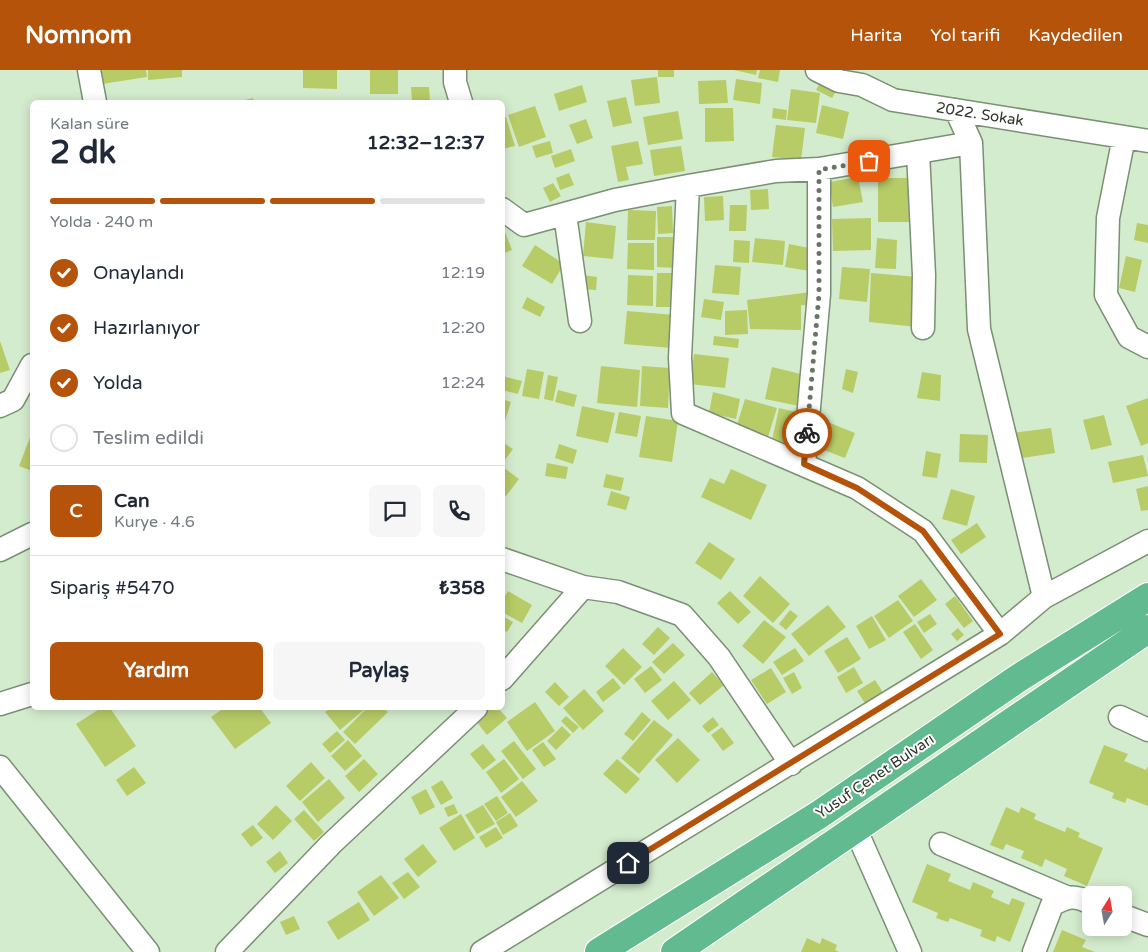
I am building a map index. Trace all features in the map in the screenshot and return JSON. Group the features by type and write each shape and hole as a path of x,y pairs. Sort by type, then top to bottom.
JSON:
{"highway":[{"name":"Yusuf Çenet Bulvarı","path":"599,952 820,814 1017,679 1148,597"},
{"path":"675,952 1148,629"}],"street":[{"path":"89,70 95,100"},
{"path":"455,70 455,82 460,100"},
{"name":"2022. Sokak","path":"816,70 839,81 860,77 893,100 1148,141"},
{"path":"956,110 971,143 979,328 1044,597"},
{"path":"1124,137 1108,218 1106,295 1129,337 1148,348"},
{"path":"505,211 524,225 615,200 688,186 776,171 819,170 971,143"},
{"path":"918,152 924,275 923,328"},
{"path":"804,464 819,294 819,170"},
{"path":"688,186 680,358 684,413 857,488 923,531 1000,634"},
{"path":"565,214 580,321"},
{"path":"0,406 13,400 30,369"},
{"path":"0,550 30,535"},
{"path":"482,952 1000,634 1044,597 1148,541"},
{"path":"505,560 583,587 618,592 682,615 719,657 791,764"},
{"path":"505,676 583,587"},
{"path":"0,704 30,695"},
{"path":"227,952 332,844 474,710"},
{"path":"1120,717 1148,730"},
{"path":"0,767 148,952"},
{"path":"856,828 910,952"},
{"path":"941,844 1066,897 1082,898"},
{"path":"1034,952 1052,905 1066,897"},
{"path":"1132,919 1148,925"}],"building":[{"path":"100,70 146,70 147,77 102,84"},
{"path":"148,70 182,70 182,77 148,80"},
{"path":"303,70 337,70 337,89 303,88"},
{"path":"370,70 398,70 398,94 370,94"},
{"path":"658,70 674,70 674,77 658,77"},
{"path":"734,70 757,70 756,75"},
{"path":"760,70 780,70 778,82 758,78"},
{"path":"657,77 660,103 635,106 631,80"},
{"path":"736,79 762,83 760,104 733,100"},
{"path":"822,79 838,88 832,98 816,90"},
{"path":"726,80 728,103 699,104 698,81"},
{"path":"582,85 587,102 559,111 554,94"},
{"path":"411,87 429,87 430,100 412,100"},
{"path":"791,89 820,93 816,123 787,120"},
{"path":"626,97 632,123 613,127 607,101"},
{"path":"822,105 849,112 843,139 816,133"},
{"path":"535,106 546,137 519,147 508,115"},
{"path":"705,108 733,108 734,141 705,142"},
{"path":"773,108 787,110 786,120 772,118"},
{"path":"678,111 683,139 648,145 643,117"},
{"path":"505,117 515,146 505,148"},
{"path":"586,119 593,138 577,144 569,125"},
{"path":"776,125 805,128 801,160 772,157"},
{"path":"550,141 553,153 536,158 532,146"},
{"path":"638,141 643,164 626,167 629,180 618,182 611,146"},
{"path":"681,146 685,171 654,176 650,150"},
{"path":"571,149 575,161 555,168 551,156"},
{"path":"569,173 574,185 560,190 556,178"},
{"path":"858,177 863,202 833,207 829,182"},
{"path":"878,178 908,178 909,222 878,222"},
{"path":"553,183 561,196 550,202 543,188"},
{"path":"768,189 769,209 751,210 750,190"},
{"path":"723,196 724,220 705,221 704,197"},
{"path":"730,205 747,205 746,231 729,231"},
{"path":"672,206 673,233 658,234 657,207"},
{"path":"628,210 656,211 655,240 627,240"},
{"path":"871,218 871,250 833,251 832,219"},
{"path":"586,222 616,226 613,259 583,256"},
{"path":"1137,223 1148,225 1148,243 1134,240"},
{"path":"505,232 512,250 505,253"},
{"path":"657,237 676,237 676,268 657,267"},
{"path":"755,238 785,241 783,265 752,262"},
{"path":"877,238 897,240 896,269 875,268"},
{"path":"734,240 750,241 749,263 733,262"},
{"path":"628,243 654,243 654,270 627,269"},
{"path":"789,244 814,249 810,271 785,267"},
{"path":"535,245 564,264 552,284 522,266"},
{"path":"1126,256 1142,260 1135,292 1119,288"},
{"path":"715,265 741,267 739,295 712,293"},
{"path":"842,267 870,269 867,302 839,299"},
{"path":"657,273 677,273 677,307 656,307"},
{"path":"871,273 918,277 917,327 869,322"},
{"path":"582,275 597,277 596,290 581,289"},
{"path":"628,275 653,276 653,306 627,305"},
{"path":"811,292 812,306 801,305 801,330 750,329 747,300"},
{"path":"527,297 545,307 540,317 522,308"},
{"path":"704,299 724,302 721,320 701,317"},
{"path":"747,310 748,334 725,335 725,311"},
{"path":"627,311 675,315 672,348 624,344"},
{"path":"714,336 739,339 738,348 713,345"},
{"path":"0,341 10,370 0,373"},
{"path":"694,354 729,358 725,388 690,384"},
{"path":"601,366 640,370 637,407 597,403"},
{"path":"642,366 670,368 668,408 640,406"},
{"path":"772,367 805,375 799,406 765,399"},
{"path":"527,369 544,372 539,399 522,396"},
{"path":"846,369 858,372 853,393 842,389"},
{"path":"922,372 941,375 940,401 917,398"},
{"path":"548,375 558,377 553,401 544,399"},
{"path":"505,377 522,381 518,394 505,391"},
{"path":"558,390 577,395 574,407 555,402"},
{"path":"713,392 740,399 736,419 709,413"},
{"path":"1148,398 1148,443 1141,446 1126,406"},
{"path":"745,399 777,408 768,437 736,428"},
{"path":"505,400 511,402 505,421"},
{"path":"582,406 615,413 608,443 576,436"},
{"path":"779,408 800,413 792,445 772,440"},
{"path":"619,412 641,416 637,437 615,433"},
{"path":"1104,415 1112,445 1091,450 1083,420"},
{"path":"646,416 678,421 672,462 639,457"},
{"path":"825,421 855,433 845,458 816,447"},
{"path":"1051,428 1055,453 1016,459 1013,433"},
{"path":"960,434 988,435 987,463 959,462"},
{"path":"30,438 30,470 19,466"},
{"path":"505,444 513,449 505,460"},
{"path":"559,444 577,450 573,464 555,458"},
{"path":"926,451 941,454 937,478 922,476"},
{"path":"1143,455 1148,476 1113,483 1108,462"},
{"path":"547,463 568,467 566,479 545,476"},
{"path":"505,468 519,479 505,495"},
{"path":"731,469 767,485 751,520 701,497 710,478 724,484"},
{"path":"606,474 624,478 621,491 603,487"},
{"path":"1148,486 1148,510 1141,511 1136,489"},
{"path":"951,489 975,496 967,526 942,519"},
{"path":"611,491 630,497 626,510 607,505"},
{"path":"977,523 986,537 961,554 951,540"},
{"path":"709,542 735,559 721,580 695,563"},
{"path":"760,576 790,604 773,623 743,596"},
{"path":"921,579 937,600 914,617 898,596"},
{"path":"508,591 532,605 522,623 505,614 505,596"},
{"path":"730,591 751,612 738,624 717,603"},
{"path":"955,596 973,621 964,628 945,604"},
{"path":"898,600 913,621 889,638 874,616"},
{"path":"828,605 846,627 809,656 791,634"},
{"path":"790,610 798,616 786,630 779,624"},
{"path":"930,614 937,624 924,633 917,622"},
{"path":"872,616 886,640 869,649 856,626"},
{"path":"505,618 513,622 507,632 505,631"},
{"path":"764,620 786,637 763,664 742,646"},
{"path":"915,624 933,650 921,659 903,632"},
{"path":"658,627 670,638 654,655 642,644"},
{"path":"958,628 964,635 957,641 951,634"},
{"path":"847,637 861,659 838,673 824,651"},
{"path":"673,643 685,655 664,674 652,662"},
{"path":"623,648 642,667 624,685 605,666"},
{"path":"795,648 804,661 782,675 773,662"},
{"path":"651,666 662,680 645,693 634,679"},
{"path":"854,667 863,683 846,693 837,677"},
{"path":"771,668 786,692 767,704 751,680"},
{"path":"712,672 724,685 700,705 689,693"},
{"path":"794,672 802,688 792,694 783,678"},
{"path":"613,678 621,688 603,702 596,692"},
{"path":"875,680 888,700 870,711 857,691"},
{"path":"674,681 691,700 668,720 651,701"},
{"path":"555,682 569,697 559,706 545,692"},
{"path":"584,689 604,711 583,730 563,708"},
{"path":"535,702 555,731 527,751 507,722"},
{"path":"98,710 111,710 136,746 105,767 76,724"},
{"path":"221,710 261,710 271,723 235,749 211,717"},
{"path":"328,710 364,710 340,730 325,712"},
{"path":"365,710 386,710 388,712 355,744 343,732"},
{"path":"489,710 500,710 507,718 487,735 476,721"},
{"path":"642,712 651,720 633,741 624,734"},
{"path":"566,716 579,727 573,733 561,721"},
{"path":"713,717 719,725 708,733 702,726"},
{"path":"654,720 673,735 639,774 621,758"},
{"path":"562,726 571,735 556,750 547,741"},
{"path":"722,727 734,743 723,751 711,735"},
{"path":"337,731 345,740 330,753 322,744"},
{"path":"678,738 700,760 677,783 655,760"},
{"path":"348,740 362,756 345,771 331,756"},
{"path":"514,741 536,769 523,779 501,751"},
{"path":"543,742 556,759 544,767 532,750"},
{"path":"483,744 496,760 483,770 470,754"},
{"path":"1104,745 1128,754 1124,761 1146,770 1148,766 1148,806 1127,798 1125,803 1112,798 1114,793 1089,783"},
{"path":"364,759 378,774 359,792 345,776"},
{"path":"504,759 519,779 501,793 486,772"},
{"path":"617,759 640,779 626,794 603,774"},
{"path":"311,762 325,778 300,801 286,786"},
{"path":"134,767 146,783 127,796 116,780"},
{"path":"329,779 345,798 318,822 302,802"},
{"path":"442,780 453,798 441,805 431,787"},
{"path":"522,781 538,801 516,817 501,797"},
{"path":"426,789 435,807 420,815 411,797"},
{"path":"497,796 508,813 496,821 484,804"},
{"path":"454,804 458,813 448,817 444,808"},
{"path":"276,805 292,821 273,840 257,824"},
{"path":"483,805 495,824 477,834 465,815"},
{"path":"1006,807 1019,813 1021,807 1036,814 1034,819 1065,832 1067,827 1080,833 1078,837 1103,848 1087,886 1064,876 1067,869 1045,859 1042,867 1021,858 1024,851 1006,844 1003,850 990,845"},
{"path":"304,810 324,832 314,841 294,819"},
{"path":"510,813 518,826 503,835 496,822"},
{"path":"461,814 475,838 454,851 439,828"},
{"path":"253,825 263,838 251,847 241,834"},
{"path":"496,827 503,838 486,848 479,837"},
{"path":"423,844 437,862 418,877 404,859"},
{"path":"280,851 288,863 275,873 266,862"},
{"path":"927,864 951,874 948,881 970,890 973,882 994,891 991,897 1009,905 1012,898 1025,903 1010,942 997,936 995,942 980,936 982,930 950,918 948,922 936,918 938,913 912,902"},
{"path":"408,872 420,887 404,899 392,883"},
{"path":"381,875 399,898 374,916 357,892"},
{"path":"359,902 370,920 338,940 327,922"},
{"path":"294,916 300,929 286,935 280,922"},
{"path":"1062,930 1086,940 1082,947 1095,952 1053,952"},
{"path":"807,938 820,944 822,938 837,945 835,950 839,952 801,952"}],"way so far":[{"path":"807,433 819,294 819,170 869,161"}],"route":[{"path":"628,863 1000,634 923,531 857,488 804,464 807,433"}]}
